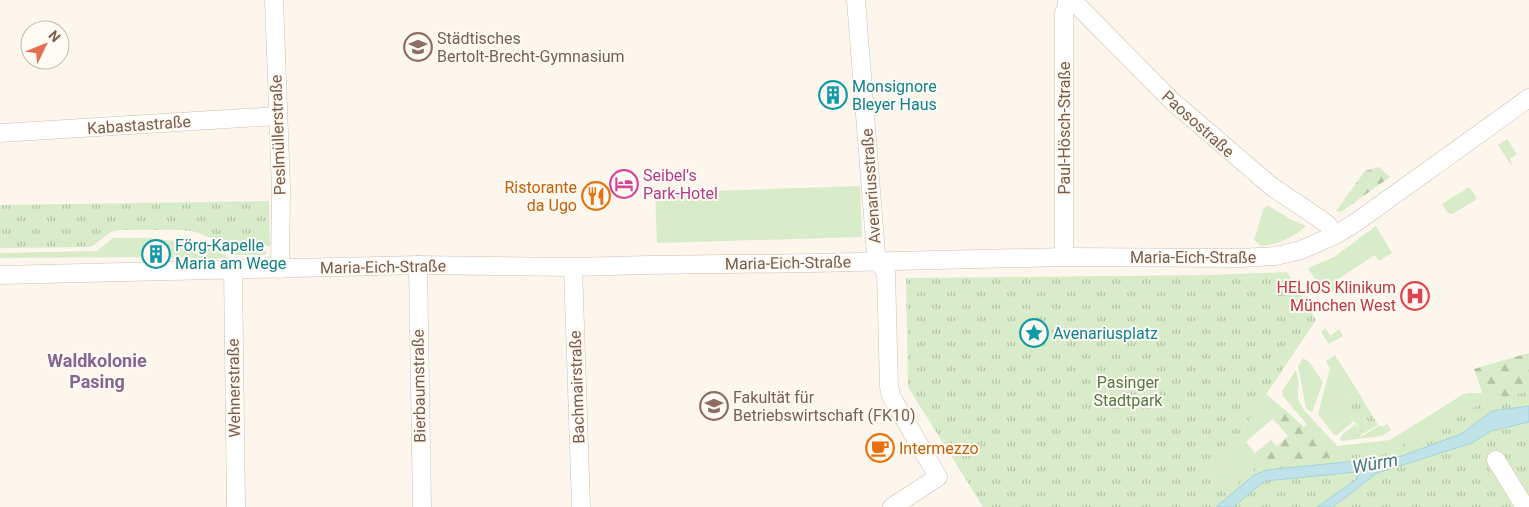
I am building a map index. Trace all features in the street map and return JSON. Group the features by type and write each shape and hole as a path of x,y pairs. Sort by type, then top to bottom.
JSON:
{"street":[{"name":"Peslmüllerstraße","path":"274,0 281,188 280,269"},
{"name":"Avenariusstraße","path":"856,0 876,254 886,273 889,387 891,396 938,478 892,507"},
{"name":"Paul-Hösch-Straße","path":"1064,257 1064,14 1067,0"},
{"name":"Paosostraße","path":"1072,0 1172,101 1264,180 1322,220 1335,235"},
{"name":"Maria-Eich-Straße","path":"0,275 418,265 573,267 1064,257 1201,259 1276,256 1301,250 1335,235 1355,223 1529,98"},
{"name":"Kabastastraße","path":"0,134 278,116"},
{"name":"Bierbaumstraße","path":"418,265 422,507"},
{"name":"Bachmairstraße","path":"573,267 581,507"},
{"name":"Wehnerstraße","path":"233,269 236,507"},
{"path":"1496,460 1525,507"}],"green space":[{"path":"1507,139 1517,154 1510,159 1511,165 1498,145"},
{"path":"1379,167 1390,177 1341,212 1336,211 1365,171"},
{"path":"860,186 862,237 657,243 655,193"},
{"path":"1469,187 1476,200 1452,214 1448,213 1442,204"},
{"path":"269,201 270,246 230,245 192,231 120,230 111,232 91,247 0,248 0,205"},
{"path":"1267,205 1306,226 1285,240 1261,246 1254,240 1264,207 1266,208"},
{"path":"1376,226 1392,253 1379,261 1375,255 1338,279 1342,286 1325,295 1308,268 1334,257"},
{"path":"113,238 152,238 152,257 0,258 0,253 97,251"},
{"path":"155,239 184,242 205,247 230,259 160,258 161,250 155,249"},
{"path":"226,250 265,250 267,252 265,255 235,255"},
{"name":"Pasinger Stadtpark","path":"1287,272 1316,320 1212,475 1225,493 1261,464 1392,451 1464,410 1529,391 1529,507 983,507 908,387 906,278 1210,275"},
{"path":"1325,328 1330,336 1339,329 1343,336 1329,344 1321,332"},
{"path":"1529,353 1529,430 1202,507 1225,493 1261,464 1255,453 1271,440 1277,446 1288,436 1273,419 1284,409 1304,427 1307,424 1334,457 1391,451 1464,410 1486,404 1474,369"},
{"path":"1335,355 1357,390 1341,400 1354,421 1337,435 1334,435 1318,414 1330,368 1326,361"},
{"path":"1303,358 1310,363 1323,382 1312,412 1306,408 1298,366"},
{"path":"1296,370 1299,385 1298,399 1304,410 1337,446 1390,440 1467,393 1482,393 1486,404 1464,410 1392,451 1334,457 1283,396 1282,391"},
{"path":"1357,390 1378,425 1362,434 1341,400"},
{"path":"1266,394 1284,409 1246,442 1261,464 1225,493 1212,475"},
{"path":"1355,424 1362,434 1359,438 1380,425 1382,427 1387,424 1391,430 1382,436 1342,441 1340,439 1341,436"}],"water":[{"path":"1529,406 1529,422 1491,431 1472,443 1377,473 1333,507 1317,507 1357,479 1357,472 1265,481 1233,507 1216,507 1254,475 1267,470 1366,460 1373,464 1388,461 1461,434 1492,411"}],"place":[{"name":"Städtisches Bertolt-Brecht-Gymnasium","path":"418,47"},
{"name":"Monsignore Bleyer Haus","path":"833,95"},
{"name":"Seibel's Park-Hotel","path":"624,184"},
{"name":"Ristorante da Ugo","path":"596,196"},
{"name":"Förg-Kapelle Maria am Wege","path":"156,254"},
{"name":"HELIOS Klinikum München West","path":"1415,296"},
{"name":"Avenariusplatz","path":"1034,333"},
{"name":"Fakultät für Betriebswirtschaft (FK10)","path":"714,406"},
{"name":"Intermezzo","path":"880,448"}],"district":[{"name":"Waldkolonie Pasing","path":"97,370"}],"water label":[{"name":"Würm","path":"1375,463"}]}
